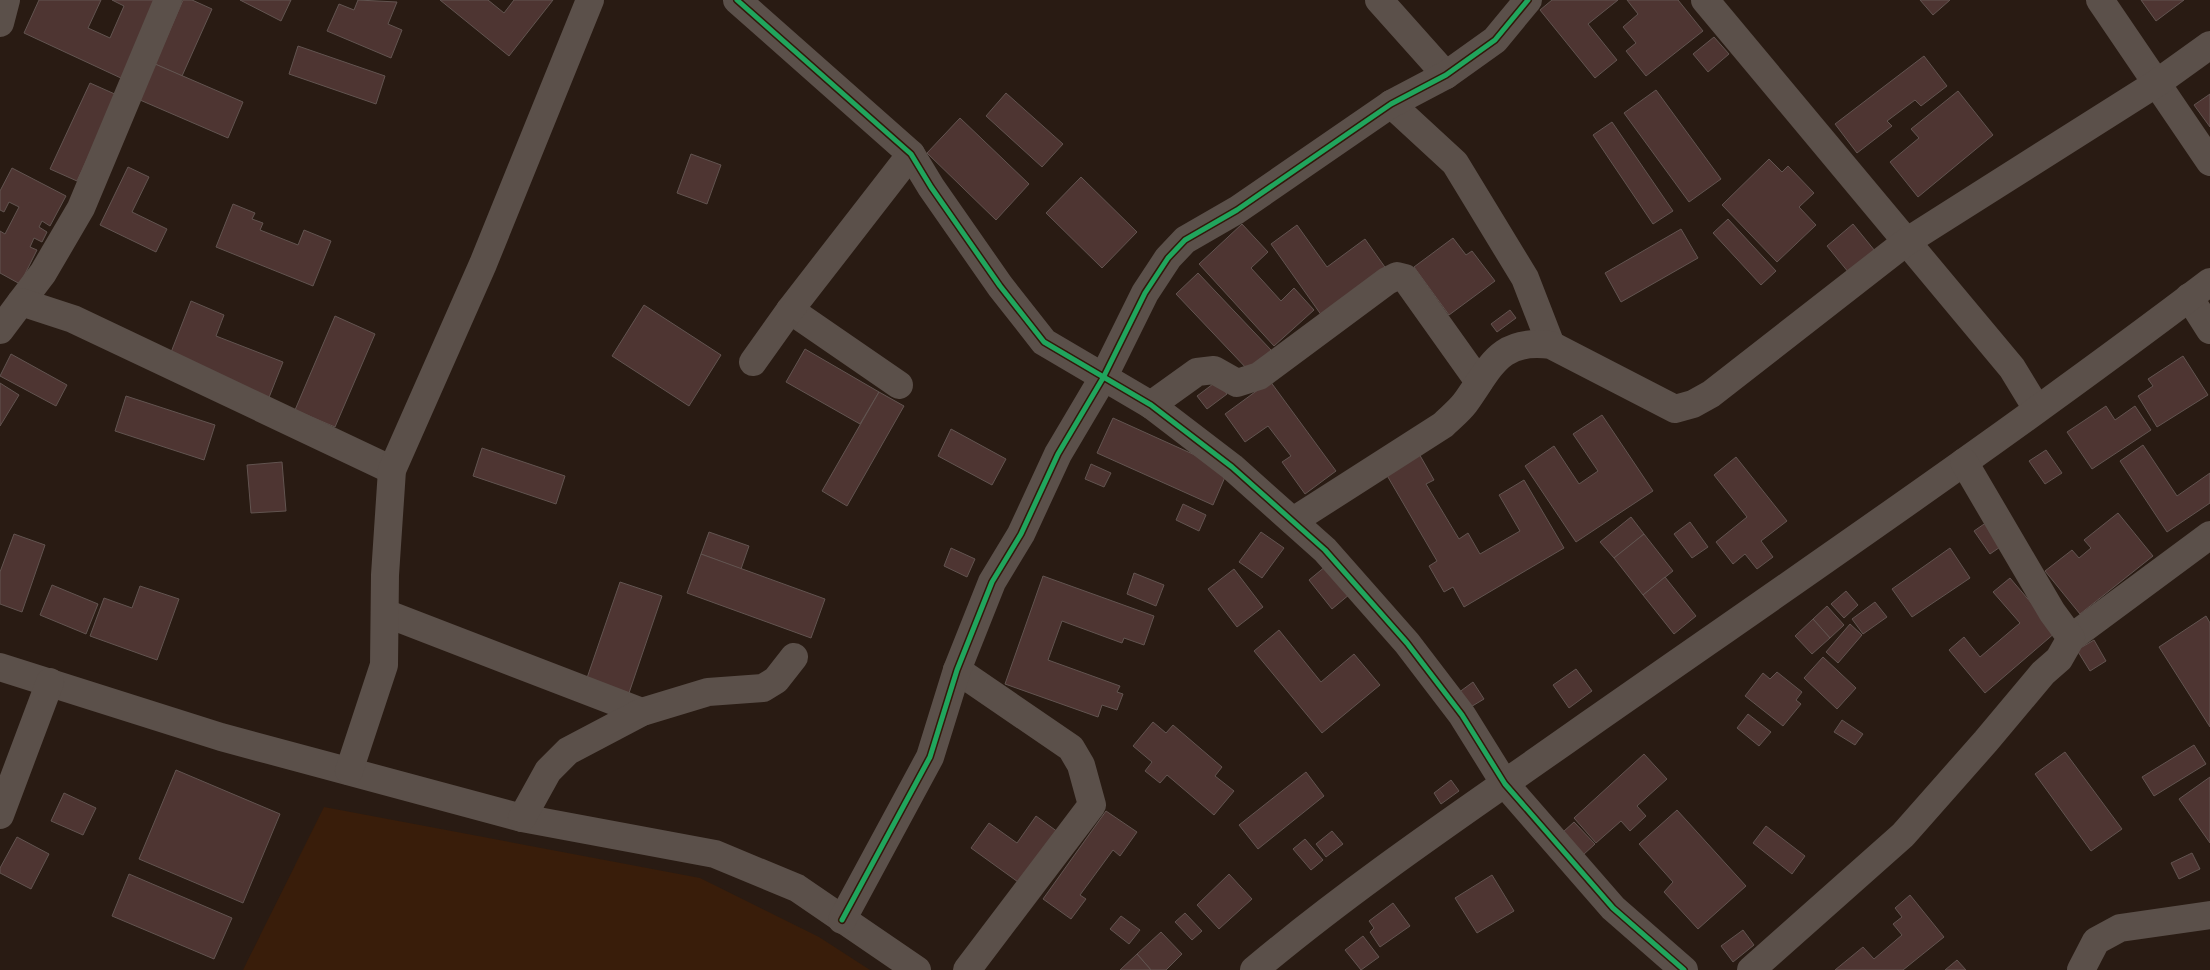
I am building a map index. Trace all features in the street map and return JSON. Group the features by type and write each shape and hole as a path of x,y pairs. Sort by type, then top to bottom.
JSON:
{"street":[{"path":"0,23 6,0"},
{"path":"1,327 43,273 81,208 168,0"},
{"path":"349,771 384,666 385,575 392,470 483,264 590,0"},
{"path":"737,0 911,154 931,187 1000,286 1044,342 1151,405 1232,467 1325,550 1407,643 1462,716 1505,784 1613,908 1684,970"},
{"path":"1379,0 1446,75"},
{"path":"842,920 930,757 957,670 992,582 1021,534 1058,454 1103,378 1145,293 1168,258 1185,240 1237,210 1391,104 1446,75 1495,40 1528,0"},
{"path":"2100,0 2210,162"},
{"path":"1716,4 1906,242 2012,368 2037,409"},
{"path":"1293,521 1443,425 1464,404 1501,354 1520,345 1533,342 1551,344 1675,409 1693,404 1711,394 1906,242 2157,83 2210,45"},
{"path":"1391,104 1455,163 1525,278 1551,344"},
{"path":"753,362 790,310 911,154"},
{"path":"1151,405 1197,372 1214,370 1237,383 1259,376 1387,281 1397,276 1405,278 1479,382"},
{"path":"1254,970 1297,934 1391,862 1964,462 2200,290 2210,330"},
{"path":"21,302 73,318 392,470"},
{"path":"790,310 899,385"},
{"path":"1964,462 2052,612 2070,638"},
{"path":"1751,970 1903,835 1986,742 2036,681 2059,659 2070,638 2210,535"},
{"path":"385,613 642,712"},
{"path":"522,818 548,771 568,751 642,712 708,692 763,688 776,680 794,658"},
{"path":"0,667 221,737 522,818 716,854 797,888 917,970"},
{"path":"957,670 1071,748 1081,765 1092,805 967,970"},
{"path":"0,815 50,682"},
{"path":"2081,970 2096,941 2120,928 2210,915"}],"shaded area":[{"path":"324,807 700,878 819,937 870,970 243,970"}],"building":[{"path":"39,0 101,0 88,28 110,38 124,6 112,0 159,0 123,79 24,33"},
{"path":"183,0 192,0 212,9 182,76 155,64"},
{"path":"240,0 291,0 281,21"},
{"path":"358,0 397,2 388,24 402,30 391,58 327,31 339,4 354,10"},
{"path":"440,0 488,0 504,13 514,0 553,0 509,56"},
{"path":"1552,0 1618,0 1588,24 1617,60 1595,78 1540,10"},
{"path":"1627,0 1678,0 1703,31 1646,76 1626,51 1636,43 1623,27 1638,14"},
{"path":"1920,0 1950,0 1933,15"},
{"path":"2141,0 2184,0 2156,21"},
{"path":"1714,37 1729,54 1708,72 1693,54"},
{"path":"298,46 385,76 376,104 289,74"},
{"path":"1924,56 1947,86 1921,106 1915,100 1887,121 1892,126 1857,153 1835,124"},
{"path":"155,64 243,102 228,138 140,100"},
{"path":"90,83 117,95 77,181 50,169"},
{"path":"1656,90 1721,179 1689,202 1624,113"},
{"path":"1958,91 1993,135 1918,197 1890,162 1919,138 1911,129"},
{"path":"1006,93 1063,144 1042,167 986,116"},
{"path":"2210,94 2210,127 2194,105"},
{"path":"960,118 1029,184 996,220 927,153"},
{"path":"1612,122 1673,211 1653,224 1593,135"},
{"path":"691,154 721,165 707,204 677,193"},
{"path":"1769,159 1782,172 1788,166 1814,193 1799,207 1816,225 1777,262 1722,205"},
{"path":"128,167 149,177 132,212 167,229 156,252 100,225"},
{"path":"12,168 66,196 50,226 42,221 39,227 47,232 42,242 34,238 30,247 37,250 20,284 0,273 0,231 5,234 19,207 9,202 4,212 0,210 0,191"},
{"path":"1081,177 1137,232 1102,268 1046,213"},
{"path":"233,204 255,213 252,219 263,223 260,230 298,245 304,230 331,241 313,286 216,247"},
{"path":"1728,219 1776,271 1761,285 1713,233"},
{"path":"1242,224 1268,252 1251,268 1281,301 1294,288 1314,310 1274,346 1199,264"},
{"path":"1853,224 1875,251 1849,273 1827,246"},
{"path":"1297,225 1327,267 1365,239 1387,270 1322,316 1271,244"},
{"path":"1681,229 1698,258 1621,302 1605,273"},
{"path":"1453,238 1466,255 1472,251 1495,281 1449,315 1414,267"},
{"path":"1198,273 1271,350 1249,371 1176,294"},
{"path":"191,301 224,315 216,336 283,362 268,400 168,360"},
{"path":"644,305 721,355 689,406 612,356"},
{"path":"1510,310 1516,318 1497,332 1491,324"},
{"path":"335,316 375,334 335,427 295,410"},
{"path":"805,349 879,392 860,424 786,382"},
{"path":"11,354 67,385 56,406 0,376"},
{"path":"2183,356 2208,395 2157,427 2138,396 2153,386 2148,379"},
{"path":"1217,381 1227,394 1207,409 1197,396"},
{"path":"1270,381 1336,471 1305,494 1282,462 1291,456 1268,426 1245,442 1225,414"},
{"path":"0,383 19,395 0,426"},
{"path":"879,392 904,406 847,506 822,491"},
{"path":"126,396 215,425 204,460 115,431"},
{"path":"2106,406 2115,420 2135,406 2151,430 2092,469 2067,432"},
{"path":"1602,415 1653,491 1576,542 1525,466 1554,446 1579,484 1598,471 1573,434"},
{"path":"1113,418 1228,470 1213,505 1097,453"},
{"path":"951,429 1006,459 992,485 938,456"},
{"path":"2143,445 2177,496 2210,473 2210,503 2167,532 2120,461"},
{"path":"482,448 565,476 556,504 473,476"},
{"path":"2046,450 2062,473 2045,484 2029,461"},
{"path":"1418,452 1434,480 1426,484 1459,539 1468,533 1480,554 1520,531 1499,495 1524,480 1564,548 1464,607 1453,587 1444,592 1429,566 1437,561 1385,472"},
{"path":"1736,457 1787,521 1761,541 1773,557 1757,569 1745,554 1733,564 1716,542 1747,517 1714,475"},
{"path":"282,462 286,511 251,513 247,465"},
{"path":"1091,464 1111,473 1104,487 1085,479"},
{"path":"1183,504 1206,515 1199,531 1176,520"},
{"path":"2118,513 2153,556 2080,614 2045,571 2072,550 2079,558 2091,548 2084,540"},
{"path":"1631,517 1644,534 1614,558 1600,542"},
{"path":"1690,522 1708,547 1692,558 1674,534"},
{"path":"1987,522 2003,545 1990,554 1974,531"},
{"path":"709,532 749,546 741,569 701,554"},
{"path":"1261,532 1284,548 1262,578 1239,562"},
{"path":"14,534 45,545 22,612 0,604 0,572"},
{"path":"1644,534 1673,571 1643,595 1614,558"},
{"path":"951,548 975,559 967,577 944,566"},
{"path":"1950,548 1970,578 1912,617 1892,589"},
{"path":"701,554 825,599 811,638 687,593"},
{"path":"1326,566 1350,594 1332,609 1309,580"},
{"path":"1234,569 1263,607 1237,627 1208,589"},
{"path":"1134,573 1164,585 1156,606 1127,594"},
{"path":"1043,576 1154,616 1144,645 1124,638 1122,643 1062,621 1048,660 1120,686 1117,692 1123,694 1117,710 1102,705 1098,717 1005,684"},
{"path":"1665,577 1696,616 1674,634 1643,595"},
{"path":"2010,578 2056,632 1985,693 1949,650 1964,637 1980,657 2020,623 1993,592"},
{"path":"620,582 662,596 629,693 587,678"},
{"path":"52,585 98,604 86,634 40,615"},
{"path":"140,586 179,599 157,660 90,636 104,598 132,608"},
{"path":"1846,591 1858,605 1844,618 1831,604"},
{"path":"1875,602 1887,617 1863,634 1852,619"},
{"path":"1827,606 1844,625 1830,638 1813,619"},
{"path":"2206,616 2210,623 2210,727 2159,647"},
{"path":"1813,619 1830,638 1812,654 1795,636"},
{"path":"1850,624 1862,635 1838,663 1826,652"},
{"path":"1279,630 1321,682 1354,654 1380,685 1322,733 1254,651"},
{"path":"2094,640 2106,661 2090,671 2077,650"},
{"path":"1823,657 1856,688 1837,709 1804,678"},
{"path":"1576,669 1592,691 1569,708 1553,685"},
{"path":"1777,672 1802,692 1796,700 1801,704 1783,726 1745,696 1763,673 1770,679"},
{"path":"1473,682 1484,699 1469,708 1458,693"},
{"path":"1748,714 1771,732 1759,746 1737,728"},
{"path":"1842,720 1863,734 1855,745 1834,732"},
{"path":"1153,722 1166,733 1173,725 1222,767 1215,776 1234,791 1214,815 1167,775 1160,783 1145,771 1152,762 1133,746"},
{"path":"2194,745 2206,764 2154,796 2142,777"},
{"path":"2065,752 2122,829 2091,851 2035,774"},
{"path":"1644,754 1667,779 1637,806 1646,816 1630,831 1621,821 1596,843 1574,818"},
{"path":"176,770 280,814 243,903 139,859"},
{"path":"1306,772 1324,796 1258,849 1239,825"},
{"path":"2210,777 2210,843 2179,799"},
{"path":"1451,780 1459,791 1441,804 1434,793"},
{"path":"64,793 96,808 83,835 51,821"},
{"path":"1677,810 1746,886 1698,929 1664,892 1673,882 1639,844"},
{"path":"1106,811 1137,832 1120,856 1113,850 1080,895 1086,899 1071,919 1043,899"},
{"path":"1036,816 1062,835 1025,887 971,848 989,823 1017,843"},
{"path":"1574,822 1595,844 1583,855 1563,832"},
{"path":"1766,826 1805,856 1792,874 1753,843"},
{"path":"1332,831 1343,844 1326,857 1316,844"},
{"path":"17,837 49,854 31,889 0,873 0,868"},
{"path":"1305,839 1323,860 1311,870 1293,849"},
{"path":"2192,853 2200,869 2179,879 2171,863"},
{"path":"129,874 232,918 214,959 112,916"},
{"path":"1229,874 1252,899 1219,929 1197,905"},
{"path":"1492,875 1514,911 1477,933 1455,898"},
{"path":"1910,895 1944,937 1903,970 1835,970 1863,947 1874,959 1902,935 1893,924 1902,917 1895,908"},
{"path":"1393,903 1410,926 1380,947 1370,932 1374,928 1369,921"},
{"path":"1185,913 1202,931 1192,940 1175,922"},
{"path":"1121,916 1140,930 1129,944 1110,929"},
{"path":"1743,930 1754,945 1733,962 1721,946"},
{"path":"1161,932 1182,954 1166,970 1151,970 1137,954"},
{"path":"1363,936 1379,957 1361,970 1345,950"},
{"path":"1137,954 1151,970 1120,970"},
{"path":"1957,960 1966,970 1945,970"}],"cycle path":[{"path":"737,0 911,154 931,187 1000,286 1044,342 1151,405 1232,467 1325,550 1407,643 1462,715 1505,784 1613,908 1684,970"},
{"path":"842,920 930,757 957,670 992,582 1021,534 1058,454 1103,378 1145,293 1168,258 1185,240 1237,210 1391,104 1446,75 1495,40 1528,0"}]}
